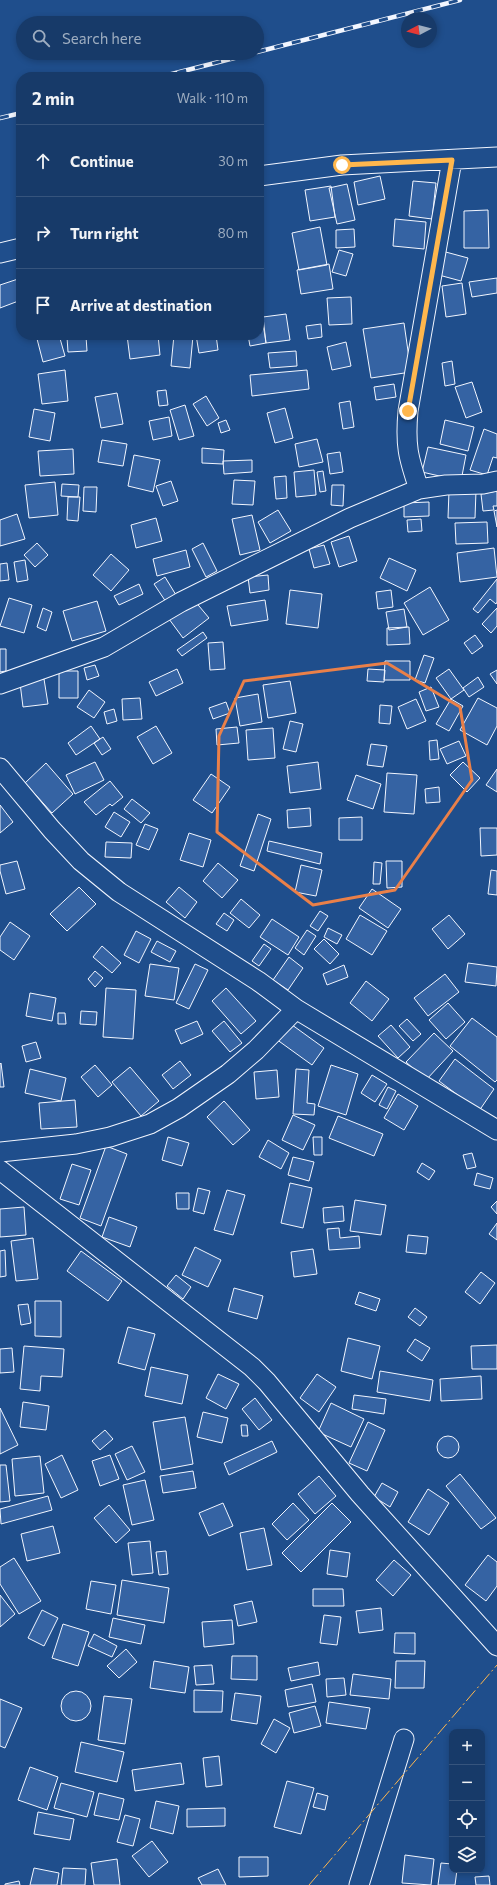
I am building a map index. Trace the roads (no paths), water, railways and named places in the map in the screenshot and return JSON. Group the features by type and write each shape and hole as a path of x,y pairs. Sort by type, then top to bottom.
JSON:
{"street":[{"path":"264,175 342,165 497,157"},
{"path":"419,489 408,458 406,438 408,411 452,160"},
{"path":"0,253 16,249"},
{"path":"0,684 104,647 182,602 278,553 350,518 419,489 446,485 483,484 497,481"},
{"path":"0,768 52,830 81,861 119,892 258,981 296,1009 497,1130"},
{"path":"0,1152 76,1144 110,1138 150,1124 179,1108 228,1074 256,1050 296,1009"},
{"path":"0,1170 252,1367 267,1382 360,1494 497,1646"},
{"path":"359,1885 404,1739"}],"railway":[{"path":"264,50 460,0"},
{"path":"180,72 227,60"},
{"path":"0,118 16,114"}]}
